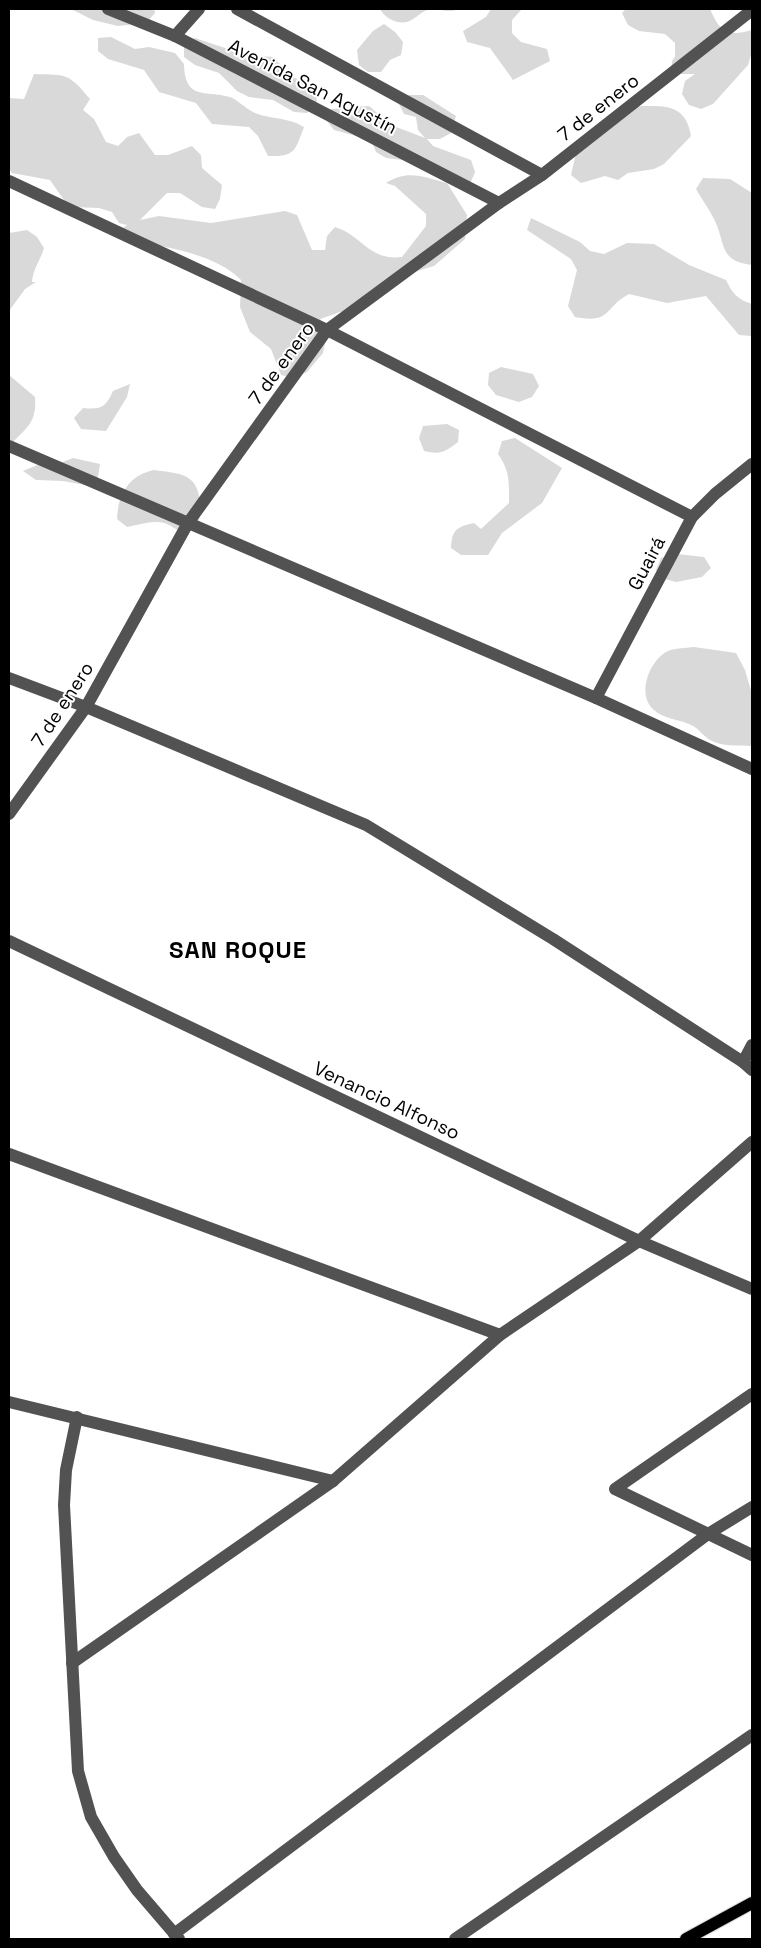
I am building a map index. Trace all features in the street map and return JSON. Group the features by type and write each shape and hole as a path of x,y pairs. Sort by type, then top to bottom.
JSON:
{"main road":[{"path":"686,1939 752,1903"}],"street":[{"name":"Avenida San Agustín","path":"108,9 175,36 499,203"},
{"path":"175,36 199,9"},
{"name":"Avenida San Agustín","path":"237,9 542,175"},
{"name":"7 de enero","path":"9,814 86,707 188,523 327,330 499,203 542,175 752,10"},
{"path":"9,181 327,330 692,517"},
{"path":"9,446 596,698 752,769"},
{"name":"Guairá","path":"596,698 692,517 715,494 752,464"},
{"path":"9,678 86,707 366,825 553,939 748,1066 752,1045"},
{"name":"Venancio Alfonso","path":"9,941 639,1241 752,1288"},
{"path":"72,1663 333,1481 500,1335 639,1241 752,1142"},
{"path":"9,1154 500,1335"},
{"path":"752,1394 615,1489 752,1555"},
{"path":"9,1402 333,1481"},
{"path":"77,1418 66,1470 64,1506 78,1771 91,1817 114,1857 137,1890 176,1937 708,1534 752,1507"},
{"path":"456,1939 752,1735"}],"shaded area":[{"path":"71,9 154,9 155,13 146,23 118,26 93,20"},
{"path":"380,9 435,9 427,10 407,22 391,20"},
{"path":"435,9 458,9 450,11"},
{"path":"491,9 522,9 512,20 512,33 521,42 547,49 550,61 513,80 490,48 467,42 463,31 486,17"},
{"path":"626,9 710,9 717,23 725,31 736,33 752,30 752,52 748,65 713,104 701,109 689,105 682,94 685,81 695,74 671,74 672,61 675,57 675,43 665,34 639,31 628,25 622,13"},
{"path":"384,24 395,32 403,42 401,55 390,60 381,72 368,72 359,65 357,50 373,31"},
{"path":"111,37 135,49 149,47 175,53 184,64 188,84 198,92 230,97 253,112 291,121 304,127 296,147 284,155 268,156 258,136 249,127 212,124 196,103 159,92 144,70 108,59 98,51 98,38"},
{"path":"195,38 246,55 273,57 292,76 316,90 317,104 307,113 294,112 273,100 249,97 237,91 219,73 195,65 184,57 184,45"},
{"path":"34,74 61,75 77,84 90,99 83,110 94,119 106,142 118,146 127,137 139,133 155,155 168,155 192,146 201,155 202,168 222,185 220,199 215,209 202,207 180,193 167,193 140,220 159,216 211,223 285,211 297,215 312,250 325,250 327,236 335,227 353,236 374,252 391,257 402,257 426,226 426,214 395,186 386,183 401,176 409,175 447,183 467,215 465,239 434,266 385,281 369,302 320,319 328,329 323,353 307,372 294,378 281,375 271,349 250,332 240,307 241,280 230,271 188,252 127,240 123,228 127,225 119,223 112,212 99,208 74,207 64,200 50,180 12,173 9,169 9,98 24,99"},
{"path":"409,95 423,95 456,116 451,133 440,139 427,139 433,146 471,160 475,172 470,184 412,161 386,158 376,152 371,140 334,130 326,120 331,109 369,106 391,125 425,138 418,130 416,117 404,114 398,102"},
{"path":"660,106 674,109 685,118 691,136 664,164 654,169 628,173 618,180 605,176 581,183 571,175 577,149 629,108"},
{"path":"703,178 730,179 752,193 752,265 734,260 725,250 715,221 696,189"},
{"path":"531,218 580,242 590,251 604,254 627,243 654,244 689,265 726,280 736,295 752,304 752,336 739,335 706,296 667,303 629,294 601,316 587,319 575,317 568,306 577,270 571,259 527,230"},
{"path":"27,230 37,237 44,248 33,277 32,282 36,282 25,289 9,311 9,233"},
{"path":"501,367 533,374 539,386 532,397 519,402 496,395 488,385 489,373"},
{"path":"9,375 35,397 35,405 33,418 27,428 9,444"},
{"path":"130,384 127,397 106,431 81,429 74,418 83,408 99,408 108,401 113,391"},
{"path":"447,424 459,430 458,442 442,452 424,451 419,438 423,426"},
{"path":"515,438 562,468 542,503 502,533 488,555 461,555 451,548 452,537 456,530 474,523 481,529 509,503 507,471 498,454 502,441"},
{"path":"73,458 100,464 98,477 90,486 63,481 36,480 23,471 47,461 60,463"},
{"path":"154,470 184,476 195,484 200,499 200,515 189,531 179,530 167,524 157,522 127,527 117,519 120,502 127,487 138,476"},
{"path":"677,554 704,557 711,568 702,577 676,582 665,579 656,570 661,558"},
{"path":"694,647 736,653 745,670 752,694 752,746 725,745 715,742 707,738 692,725 658,713 649,704 646,696 647,678 655,662 668,651"}],"district":[{"name":"SAN ROQUE","path":"238,950"}]}
